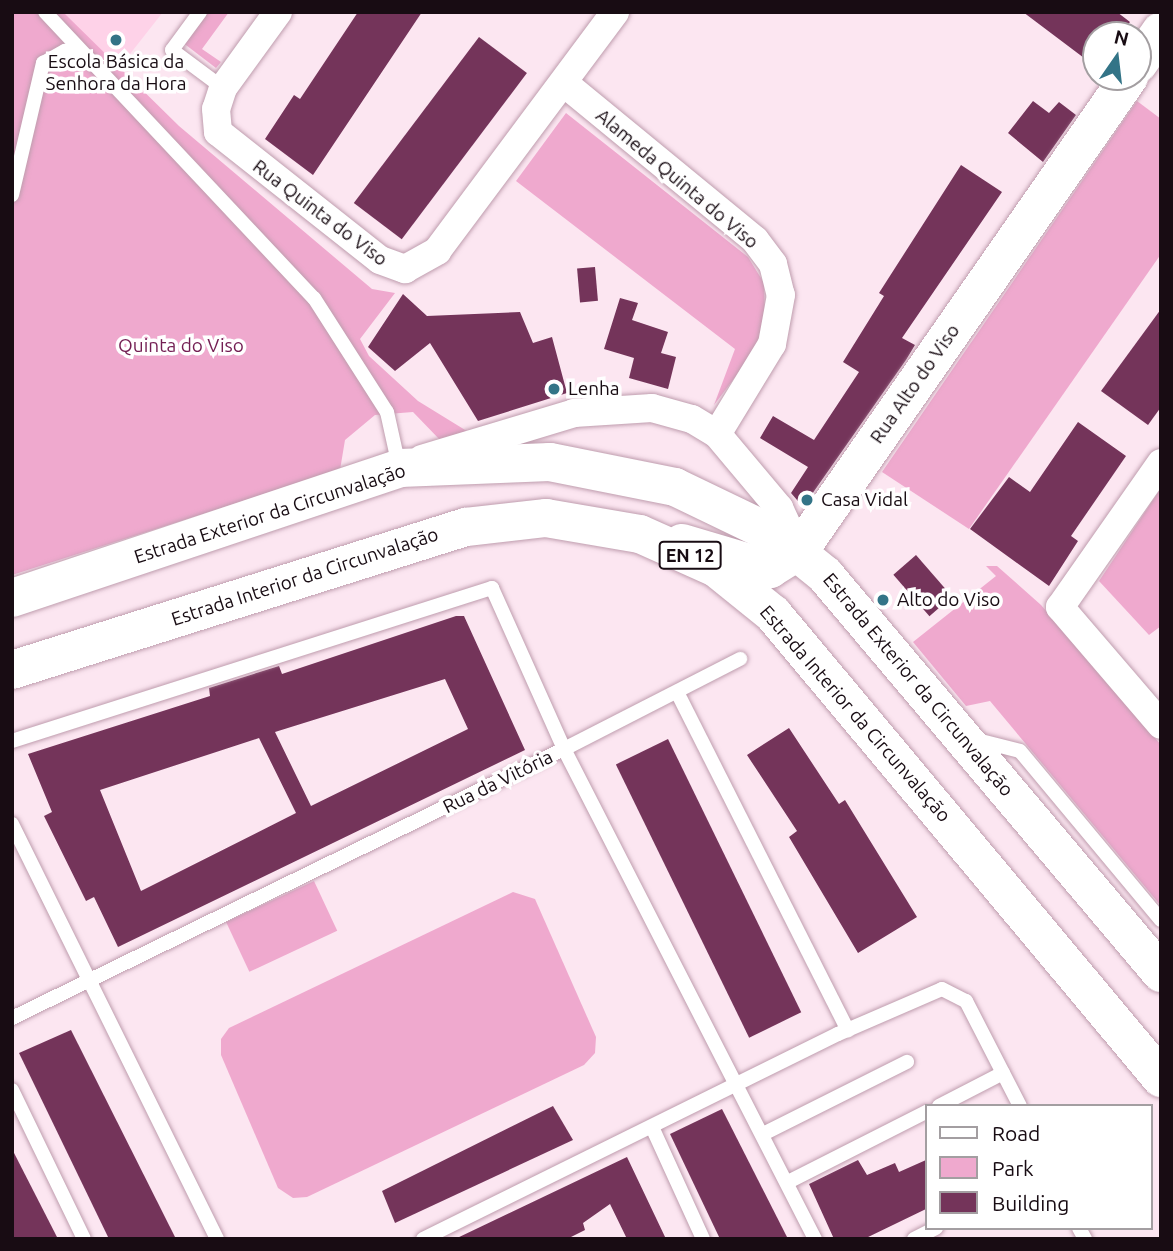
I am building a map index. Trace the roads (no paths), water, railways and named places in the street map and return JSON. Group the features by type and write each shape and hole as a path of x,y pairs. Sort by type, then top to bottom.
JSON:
{"main road":[{"name":"Rua Alto do Viso","path":"640,534 760,568 779,566 799,551 1119,91"},
{"name":"Estrada Exterior da Circunvalação","path":"12,598 400,468 500,461 600,468 709,499 799,551 853,604 1161,973"},
{"name":"Estrada Interior da Circunvalação","path":"12,670 466,527 545,518 640,534 716,568 773,614 1161,1078"}],"street":[{"name":"Rua Quinta do Viso","path":"278,12 223,88 215,120 224,142 380,260 405,270 436,251 615,12"},
{"name":"Alameda Quinta do Viso","path":"564,83 755,240 773,264 781,295 772,344 717,434"},
{"path":"400,468 536,422 617,406 665,412 717,434 779,508 799,551"},
{"path":"1161,463 1060,607 1161,725"}],"lane":[{"path":"45,12 314,298 387,412 400,468"},
{"path":"200,12 172,50 223,88"},
{"path":"12,195 43,63 65,51 90,62"},
{"path":"12,741 492,588 565,749 740,659"},
{"path":"677,692 848,1030"},
{"path":"963,736 1020,751 1161,920"},
{"name":"Rua da Vitória","path":"12,1018 565,749 765,1133 815,1239"},
{"path":"12,824 218,1239"},
{"path":"423,1239 848,1030 931,993 954,992 976,1016 1019,1104"},
{"path":"765,1133 907,1062"},
{"path":"943,1104 1003,1073"},
{"path":"12,1090 84,1239"},
{"path":"788,1182 925,1113"},
{"path":"652,1127 703,1239"},
{"path":"914,1239 932,1230"}],"place":[{"name":"Escola Básica da Senhora da Hora","path":"116,40"},
{"name":"Lenha","path":"554,389"},
{"name":"Casa Vidal","path":"807,500"},
{"name":"Alto do Viso","path":"883,600"}],"park label":[{"name":"Quinta do Viso","path":"181,346"}]}
